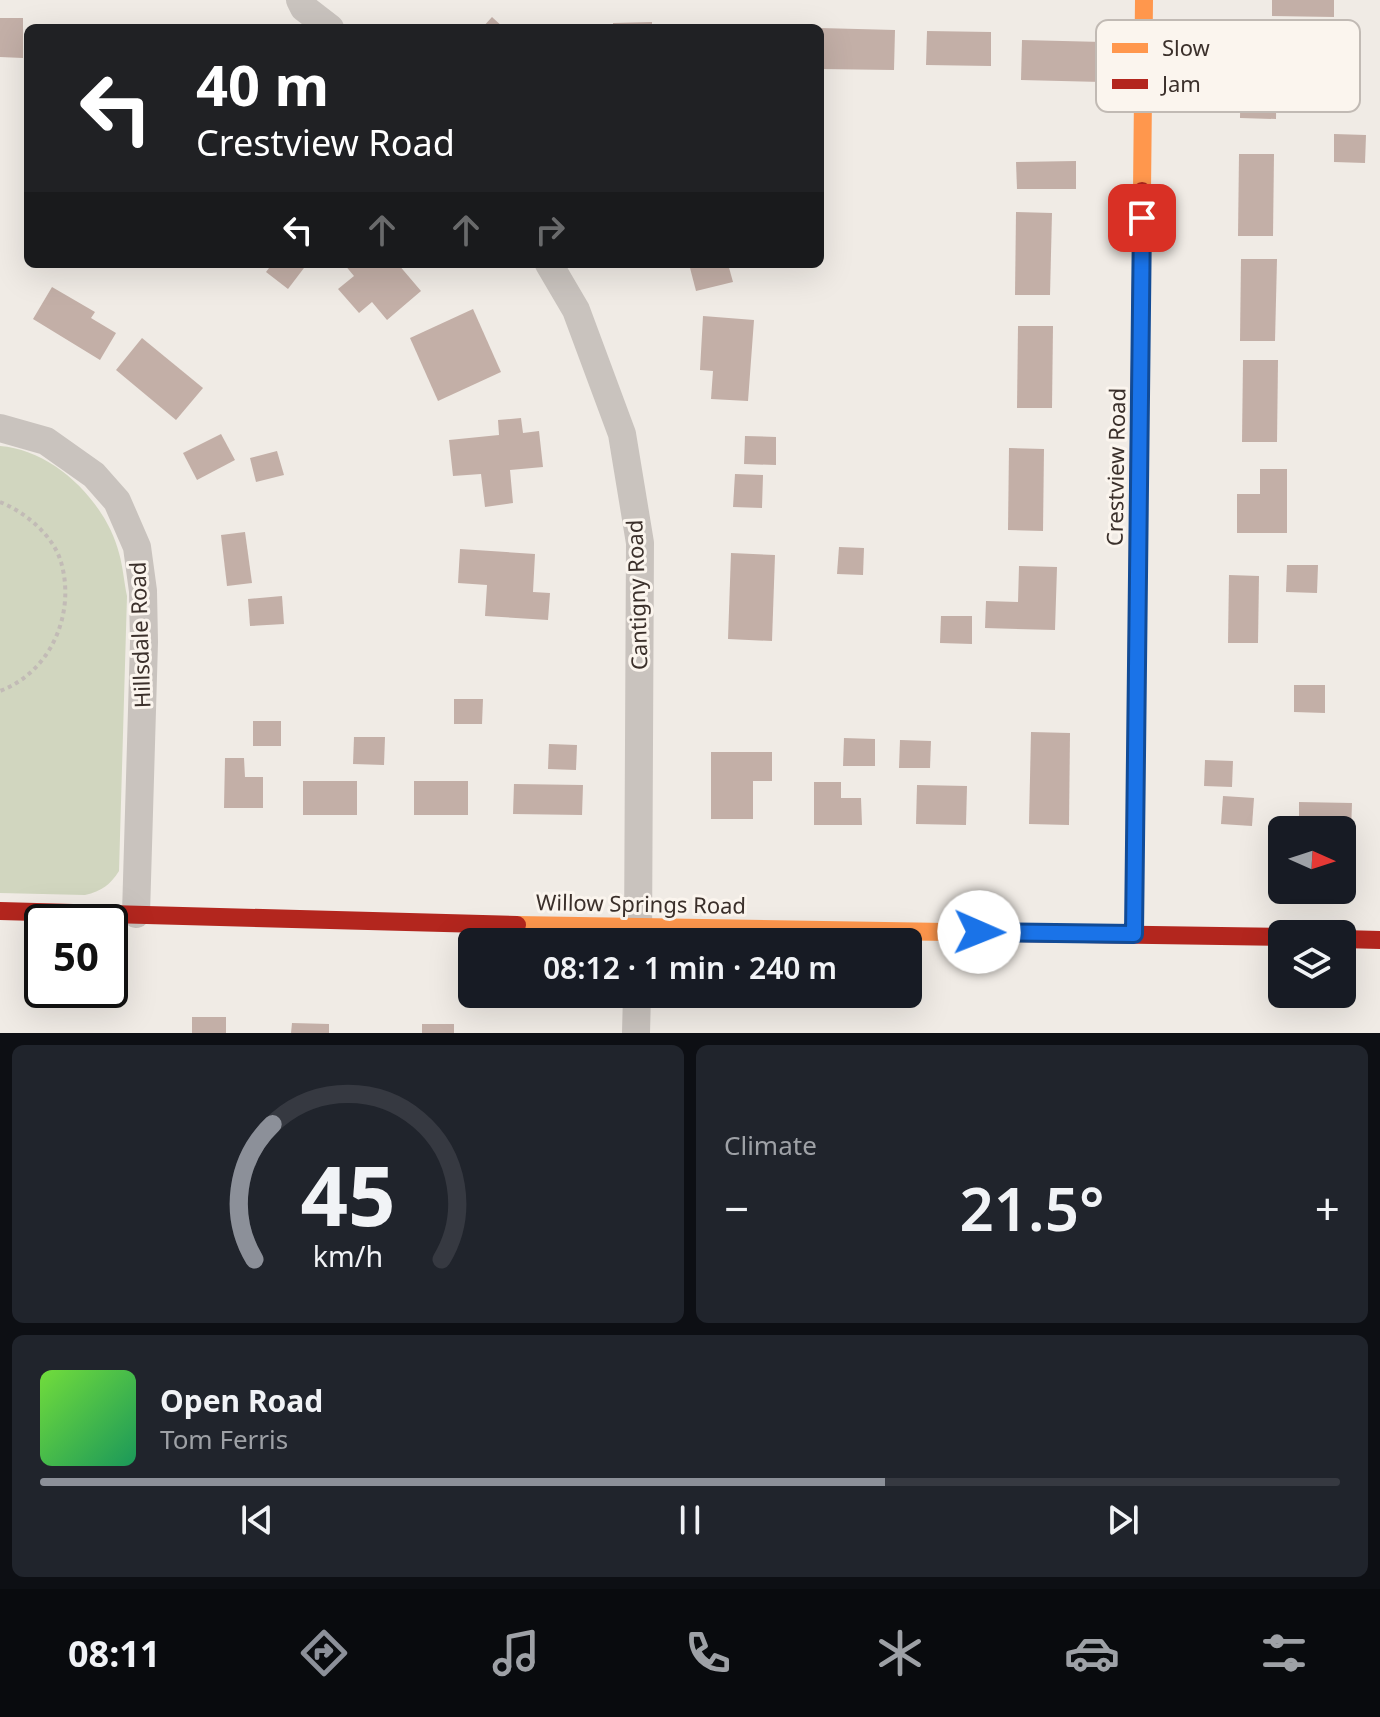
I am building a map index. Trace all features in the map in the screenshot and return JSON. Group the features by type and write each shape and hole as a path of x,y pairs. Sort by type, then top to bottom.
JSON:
{"main road":[{"name":"Crestview Road","path":"1144,0 1144,20"},
{"name":"Crestview Road","path":"1134,934 1143,112"},
{"name":"Willow Springs Road","path":"0,911 471,928"},
{"name":"Willow Springs Road","path":"922,934 1268,937"},
{"path":"1356,939 1380,940"}],"street":[{"path":"300,0 304,8 325,24"},
{"name":"Cantigny Road","path":"551,268 576,310 622,434 640,543 638,928"},
{"name":"Hillsdale Road","path":"0,428 46,441 94,475 117,501 137,547 143,591 144,642 136,914"},
{"path":"636,1033 637,1008"}],"path":[{"path":"0,502 17,509 52,544 61,561 65,601 62,624 43,659 19,682 0,691"}],"green space":[{"path":"0,446 40,457 75,482 103,515 122,564 127,596 119,871 105,887 85,895 0,893"}],"building":[{"path":"1272,0 1334,0 1334,17 1272,16"},
{"path":"492,17 500,24 486,24"},
{"path":"0,18 23,18 23,58 0,57"},
{"path":"652,22 652,24 613,24"},
{"path":"824,28 895,30 894,70 824,69"},
{"path":"927,31 991,32 991,66 926,65"},
{"path":"1022,40 1096,42 1096,82 1021,80"},
{"path":"1240,112 1276,112 1276,119 1240,118"},
{"path":"1334,134 1366,135 1365,163 1334,162"},
{"path":"1239,154 1274,154 1273,236 1238,236"},
{"path":"1076,161 1076,189 1017,189 1016,162"},
{"path":"1016,212 1052,213 1050,295 1015,295"},
{"path":"1241,259 1277,259 1275,341 1240,341"},
{"path":"269,268 304,268 288,289 266,272"},
{"path":"347,268 401,268 421,291 387,320 372,302 359,313 338,289 354,276"},
{"path":"690,268 729,268 733,282 696,291"},
{"path":"52,287 95,312 91,318 116,333 100,360 33,319"},
{"path":"473,309 501,372 438,401 410,338"},
{"path":"703,316 754,320 748,401 711,399 713,371 700,370"},
{"path":"1018,326 1053,326 1052,408 1017,408"},
{"path":"142,338 203,388 176,420 116,370"},
{"path":"1243,360 1278,360 1277,442 1242,442"},
{"path":"521,418 523,433 539,431 543,467 510,470 513,503 485,507 481,474 453,476 449,440 499,435 498,420"},
{"path":"221,434 235,460 197,480 183,453"},
{"path":"745,436 776,437 776,465 744,464"},
{"path":"1009,448 1044,449 1043,531 1008,530"},
{"path":"277,451 284,475 256,482 250,458"},
{"path":"1260,469 1287,469 1287,533 1237,533 1237,494 1260,494"},
{"path":"735,474 763,475 762,508 733,507"},
{"path":"245,532 252,583 227,586 221,535"},
{"path":"839,547 864,548 863,575 837,574"},
{"path":"460,549 535,554 533,592 550,593 548,620 485,616 487,585 458,583"},
{"path":"731,553 775,555 772,641 728,639"},
{"path":"1287,565 1318,565 1317,593 1286,592"},
{"path":"1019,566 1057,567 1055,630 985,628 986,601 1018,602"},
{"path":"1229,575 1259,576 1258,643 1228,643"},
{"path":"282,596 284,624 250,626 248,599"},
{"path":"941,616 972,616 972,644 940,643"},
{"path":"1294,685 1325,685 1325,713 1294,712"},
{"path":"454,699 483,699 482,724 454,724"},
{"path":"253,721 281,721 281,746 253,746"},
{"path":"1031,732 1070,733 1069,825 1029,824"},
{"path":"354,737 385,737 384,765 353,764"},
{"path":"844,738 875,739 875,766 843,766"},
{"path":"900,740 931,741 930,768 899,768"},
{"path":"549,744 577,745 576,770 548,769"},
{"path":"711,752 772,752 772,781 753,781 753,819 711,819"},
{"path":"225,758 244,758 245,777 263,777 263,808 224,808"},
{"path":"1205,760 1233,761 1232,787 1204,786"},
{"path":"303,781 357,781 357,815 303,815"},
{"path":"414,781 468,781 468,815 414,815"},
{"path":"814,782 841,782 841,798 861,798 862,825 814,825"},
{"path":"514,784 583,785 582,815 513,814"},
{"path":"917,785 967,786 966,825 916,824"},
{"path":"1223,796 1254,798 1252,826 1221,824"},
{"path":"1299,802 1352,803 1352,816 1299,816"},
{"path":"192,1017 226,1017 226,1033 192,1033"},
{"path":"292,1023 329,1024 329,1033 291,1033"},
{"path":"422,1024 454,1024 454,1033 422,1033"}],"traffic: slow":[{"path":"1144,0 1144,20"},
{"path":"1142,191 1143,112"},
{"path":"1134,934 1138,527"},
{"path":"517,925 1008,933"}],"traffic: jam":[{"path":"1138,527 1142,191"},
{"path":"0,911 517,925"},
{"path":"1008,933 1268,937"},
{"path":"1356,939 1380,940"}],"route":[{"path":"979,932 1134,934 1142,218"}]}
